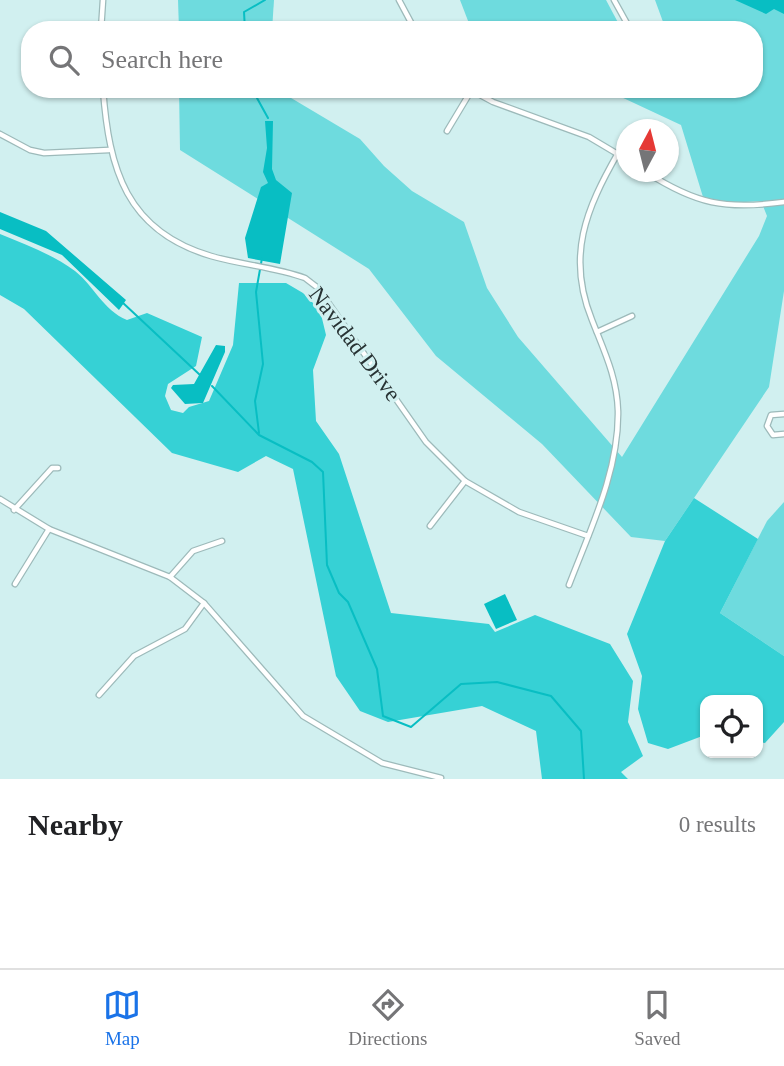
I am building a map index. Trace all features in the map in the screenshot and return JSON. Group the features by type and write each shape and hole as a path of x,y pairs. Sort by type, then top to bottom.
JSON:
{"street":[{"path":"102,21 103,0"},
{"path":"399,0 410,21"},
{"path":"614,0 626,21"},
{"name":"Navidad Drive","path":"104,98 109,150 124,187 152,224 179,244 224,259 293,274 318,288 426,442 465,481 519,512 588,536"},
{"path":"447,131 466,98"},
{"path":"487,98 590,137 616,152"},
{"path":"0,134 30,150 44,153 109,150"},
{"path":"569,585 601,501 615,443 618,413 613,373 583,293 580,247 590,205 616,157"},
{"path":"662,182 680,193 718,205 740,207 784,202"},
{"path":"597,332 632,316"},
{"path":"784,414 774,413 766,422 770,432 784,435"},
{"path":"14,510 52,468 58,468"},
{"path":"430,526 465,481"},
{"path":"0,499 49,529 170,577 204,603 303,716 382,763 441,778"},
{"path":"15,584 49,529"},
{"path":"170,577 193,551 222,541"},
{"path":"99,695 134,656 185,629 204,603"}],"shaded area":[{"path":"178,0 274,0 273,21 179,21"},
{"path":"460,0 606,0 617,21 468,21"},
{"path":"655,0 784,0 784,291 769,387 665,541 631,537 542,444 436,356 369,269 180,150 179,98 291,98 360,139 384,166 412,191 464,222 487,288 518,337 622,457 759,236 767,216 761,201 731,203 703,197 679,119 668,119 623,98 763,98 763,21 663,21"},
{"path":"735,0 784,0 784,14 774,9 766,14"},
{"path":"265,121 273,121 272,169 276,180 292,193 280,264 248,258 245,238 261,187 268,183 263,172 267,148"},
{"path":"0,212 46,231 126,300 119,310 62,255 0,229"},
{"path":"0,234 39,250 75,271 119,316 127,320 147,313 202,337 196,366 168,384 165,396 171,410 183,413 189,407 209,401 233,345 239,283 286,283 303,293 320,310 326,335 313,370 316,421 339,454 391,613 489,624 495,632 535,615 610,644 633,681 628,722 643,756 621,772 628,779 542,779 536,731 482,706 388,722 360,711 336,676 293,469 266,456 238,472 172,453 24,309 0,295"},
{"path":"216,345 225,346 225,352 203,403 185,404 171,388 173,385 194,384"},
{"path":"694,498 758,539 720,613 784,656 784,722 765,743 763,695 700,695 700,737 668,749 648,743 638,709 642,676 627,634 665,541"},
{"path":"784,502 784,656 720,613 767,521"},
{"path":"505,594 517,620 496,629 484,604"}],"waterway":[{"path":"244,21 244,12 265,0"},
{"path":"257,98 268,118"},
{"path":"259,433 255,401 263,364 256,292 262,258"},
{"path":"122,302 200,375"},
{"path":"212,386 259,435 312,462 323,472 327,565 339,593 348,602 377,669 383,716 411,727 461,684 497,682 551,696 581,731 584,779"}]}
